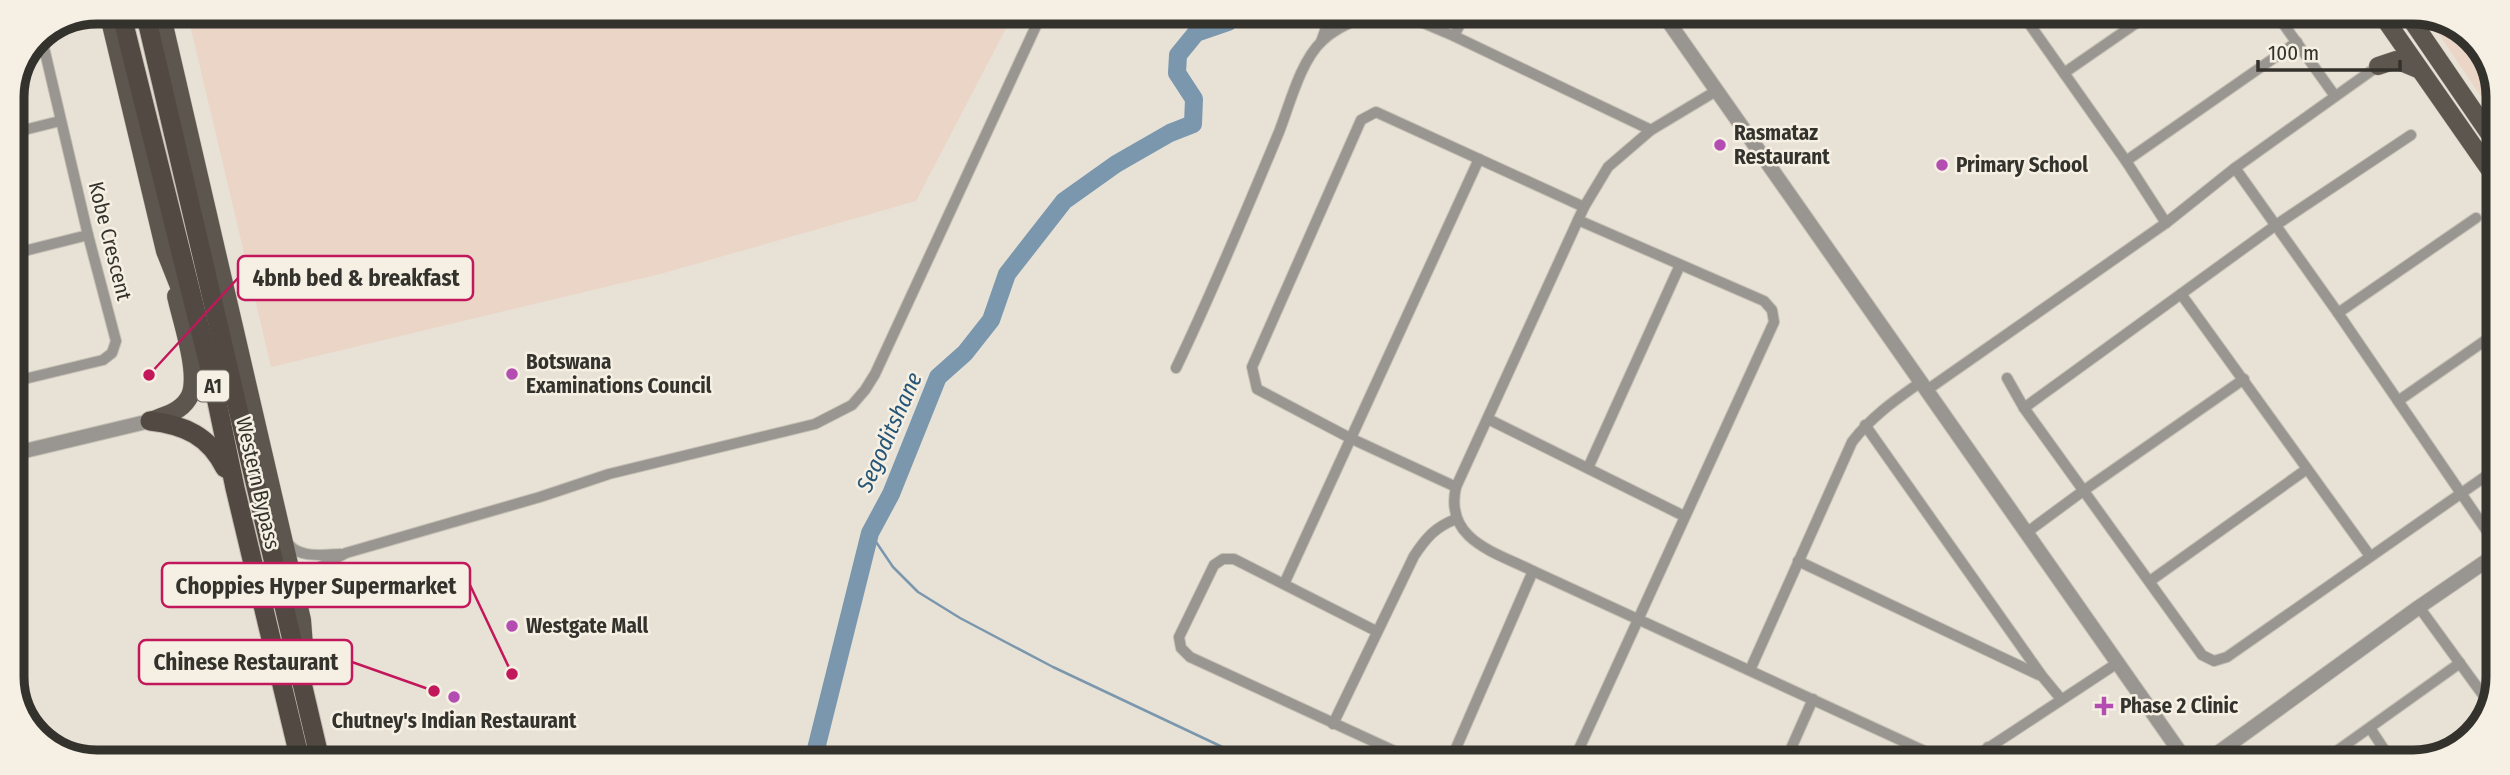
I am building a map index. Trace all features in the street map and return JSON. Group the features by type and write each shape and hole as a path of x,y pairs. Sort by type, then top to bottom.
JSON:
{"highway":[{"name":"Western Bypass","path":"124,24 211,373 235,488 298,750"},
{"name":"Western Bypass","path":"148,24 318,750"},
{"path":"150,421 171,423 190,429 202,437 223,463 235,488"}],"main road":[{"path":"111,24 192,368 190,397 180,408 150,421"},
{"path":"164,24 302,620 310,717"},
{"path":"2378,66 2388,57 2394,40 2387,24"},
{"path":"2388,24 2485,163"},
{"path":"2414,24 2485,128"},
{"path":"2378,66 2396,60 2423,72"},
{"path":"165,251 202,345"}],"street":[{"path":"302,620 301,591 310,572 346,553 540,497 609,474 815,424 852,405 875,374 1037,24"},
{"path":"1176,368 1280,130 1298,78 1321,42 1327,24"},
{"path":"1321,42 1348,24"},
{"path":"1426,24 1651,130"},
{"path":"1454,36 1460,24"},
{"path":"1670,24 2179,750"},
{"path":"2029,24 2126,161 2166,223"},
{"path":"2064,73 2135,24"},
{"path":"2284,24 2334,96"},
{"path":"2126,161 2297,42"},
{"name":"Kobe Crescent","path":"24,379 103,360 115,347 116,341 44,48"},
{"path":"1750,670 1852,442 1865,425 1884,408 1924,386 2166,223 2235,168 2378,66"},
{"path":"1716,91 1651,130 1608,167 1584,207 1456,488 1453,501 1456,519 1465,534 1475,542 1533,571 1926,750"},
{"path":"1456,488 1350,438 1257,389 1253,379 1252,368 1362,120 1376,113 1584,207"},
{"path":"24,130 60,121"},
{"path":"2024,408 2276,225 2411,135"},
{"path":"1283,584 1479,159"},
{"path":"2235,168 2486,529"},
{"path":"2338,313 2476,218"},
{"path":"1578,220 1764,301 1772,310 1773,322 1578,750"},
{"path":"24,251 88,235"},
{"path":"1588,468 1680,265"},
{"path":"2181,294 2370,556"},
{"path":"2398,401 2485,340"},
{"path":"2007,378 2024,408 2202,655 2214,660 2227,657 2486,476"},
{"path":"2026,533 2244,379"},
{"path":"1488,419 1684,516"},
{"path":"25,451 150,421"},
{"path":"1865,425 2061,699"},
{"path":"2150,581 2307,469"},
{"path":"1333,724 1414,556 1429,534 1442,524 1456,519"},
{"path":"280,528 288,545 299,553 346,553"},
{"path":"1376,631 1234,559 1223,559 1214,565 1180,637 1181,648 1190,657 1391,750"},
{"path":"1798,561 2042,676"},
{"path":"2224,750 2486,561"},
{"path":"1455,750 1533,571"},
{"path":"2419,607 2483,695"},
{"path":"1985,750 2119,662"},
{"path":"2339,750 2460,663"},
{"path":"1790,750 1812,699"},
{"path":"2370,728 2384,750"}],"shaded area":[{"path":"190,24 1008,24 916,201 664,273 271,367"},
{"path":"2435,28 2453,37 2476,61 2483,78 2485,102"}],"waterway":[{"name":"Segoditshane","path":"816,750 870,533 891,494 938,377 965,353 991,320 1007,274 1064,201 1116,164 1170,133 1193,124 1194,99 1177,73 1178,55 1196,33 1222,24"},
{"path":"870,533 893,567 918,592 960,618 1053,667 1229,750"}],"place":[{"name":"Rasmataz Restaurant","path":"1720,145"},
{"name":"Primary School","path":"1942,165"},
{"name":"Botswana Examinations Council","path":"512,374"},
{"name":"4bnb bed & breakfast","path":"149,375"},
{"name":"Westgate Mall","path":"512,626"},
{"name":"Choppies Hyper Supermarket","path":"512,674"},
{"name":"Chinese Restaurant","path":"434,691"},
{"name":"Chutney's Indian Restaurant","path":"454,697"},
{"name":"Phase 2 Clinic","path":"2104,706"}]}
